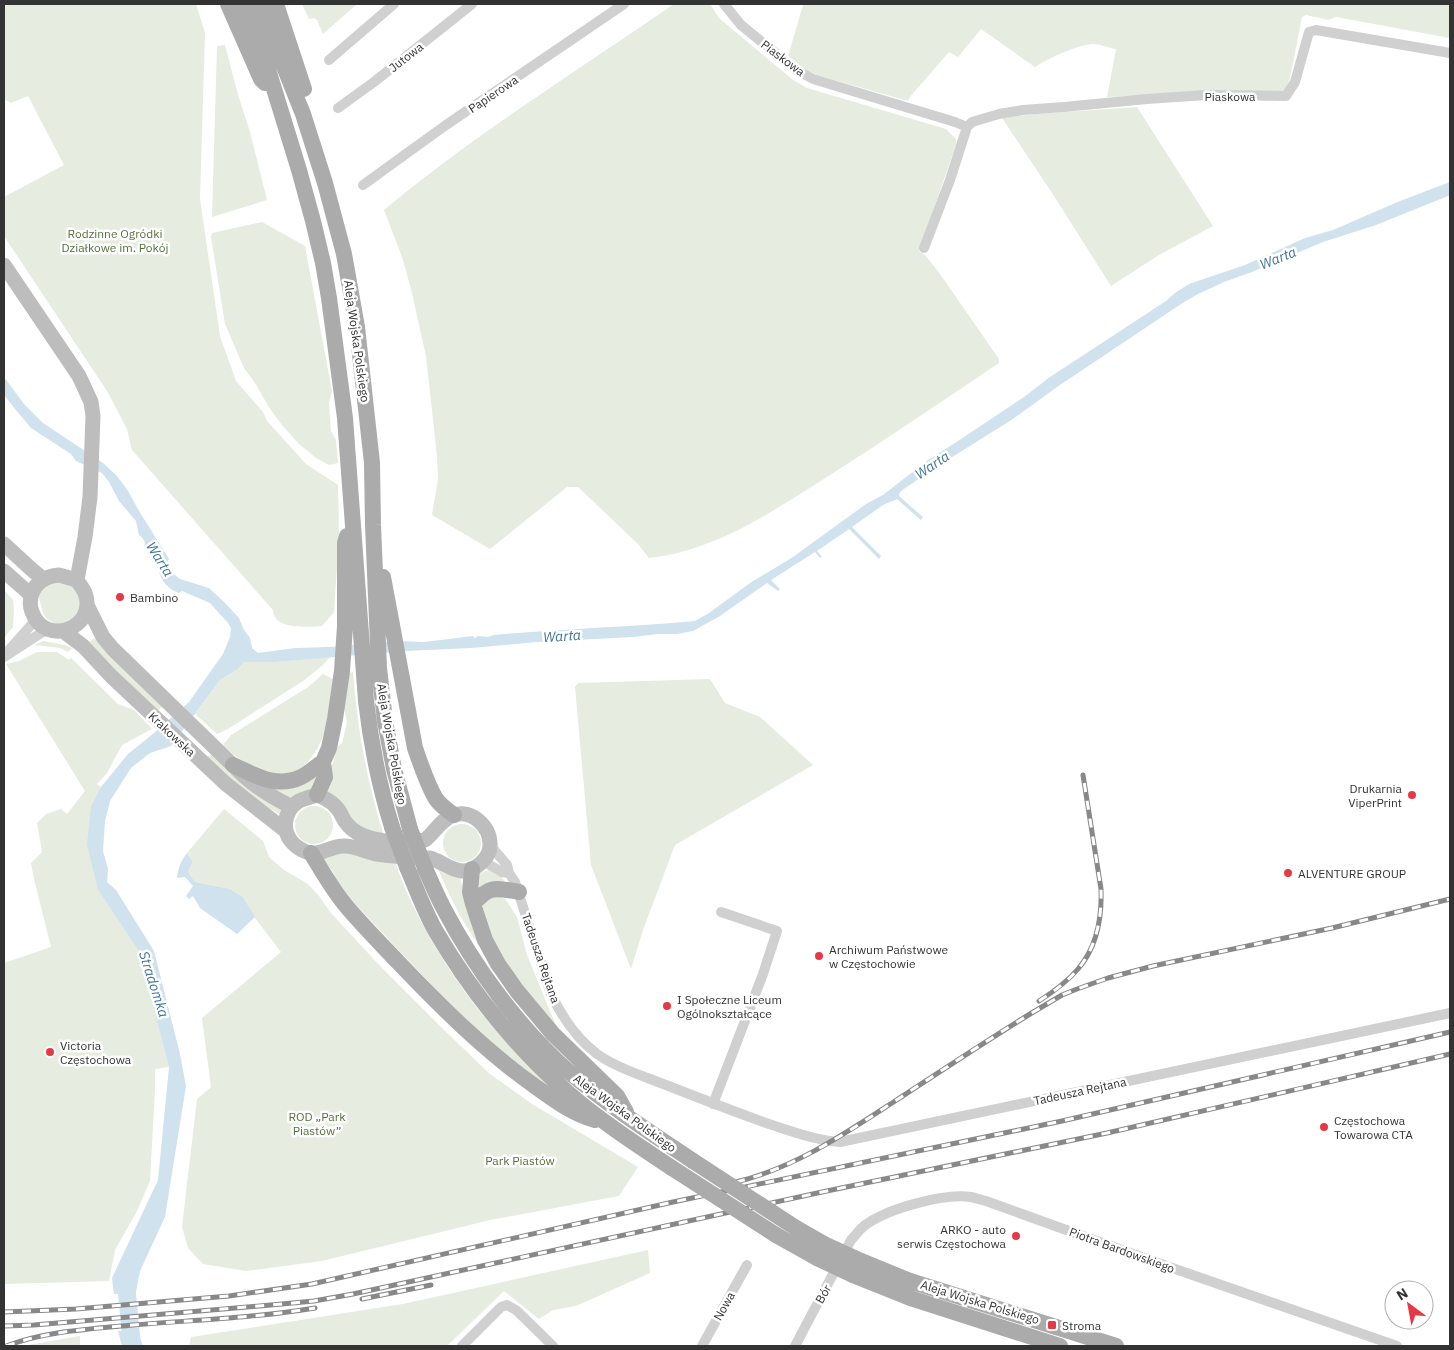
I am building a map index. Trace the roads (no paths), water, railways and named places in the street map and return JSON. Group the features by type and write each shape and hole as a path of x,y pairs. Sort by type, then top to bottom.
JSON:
{"main road":[{"path":"228,4 261,79 276,94"},
{"name":"Aleja Wojska Polskiego","path":"244,4 276,94 299,170 323,264 339,367 349,456 353,520 377,628"},
{"name":"Aleja Wojska Polskiego","path":"260,4 303,114 325,183 344,254 358,327 372,463 377,628 371,668 369,726 374,761 392,827 407,867 435,929 493,1014 543,1069 567,1092 606,1123 672,1168 776,1235 820,1251 857,1268 913,1299 1060,1346"},
{"path":"276,4 304,90 303,114"},
{"path":"4,265 79,376 91,402 93,416 90,497 77,580"},
{"path":"317,796 325,777 324,762 335,719 342,671 345,626 344,543 353,520"},
{"path":"4,544 43,579"},
{"path":"4,571 31,595"},
{"path":"59,575 77,580 84,592 87,606 82,619 70,629 56,630 40,624 34,618 30,606 31,595 37,585 43,579 59,575"},
{"name":"Krakowska","path":"87,606 103,637 166,701 260,790 292,807"},
{"path":"377,628 400,667 415,748 422,767 437,800 454,815"},
{"name":"Krakowska","path":"56,630 83,646 111,676 232,790 286,830 292,842 298,848 311,853"},
{"name":"Aleja Wojska Polskiego","path":"371,668 410,829 444,909 492,986 532,1035 598,1096 796,1228 820,1251"},
{"path":"233,765 263,779 278,782 301,777 324,762"},
{"path":"286,830 285,820 292,807 306,797 317,796 329,800 337,807 352,830 360,835 375,839 425,840 446,819 454,815 462,813 478,820 487,831 490,845 488,853 478,865 470,892 485,940 498,964 517,991 552,1034 617,1096 629,1118"},
{"path":"311,853 318,854 345,845 378,854 430,858 455,870 464,871 478,865"},
{"path":"311,853 337,894 355,916 422,987 486,1049 524,1079 581,1116 606,1123"},
{"path":"473,904 488,890 497,888 519,892"},
{"name":"Aleja Wojska Polskiego","path":"857,1268 910,1280 1116,1346"}],"street":[{"path":"329,60 394,4"},
{"name":"Jutowa","path":"338,108 374,82 472,4"},
{"name":"Papierowa","path":"363,185 446,125 624,4"},
{"name":"Piaskowa","path":"726,5 741,25 795,69 812,79 967,127 972,122 999,114 1023,110 1206,95 1286,96 1296,82 1309,32 1316,30 1450,53"},
{"path":"924,248 950,180 967,127"},
{"path":"4,656 32,624 34,618"},
{"path":"4,656 41,633 56,630"},
{"name":"Tadeusza Rejtana","path":"490,845 507,865 519,892 551,994 559,1010 586,1044 612,1063 713,1104 819,1140 840,1142 1450,1013"},
{"path":"478,865 510,873"},
{"path":"713,1104 777,931 721,912"},
{"name":"Piotra Bardowskiego","path":"851,1240 865,1226 882,1215 940,1199 971,1197 1398,1346"},
{"name":"Bór","path":"794,1346 851,1240"},
{"name":"Nowa","path":"702,1346 747,1265"},
{"path":"462,1346 501,1307 507,1305 516,1310 553,1346"}],"water":[{"name":"Warta","path":"1450,182 1450,195 1448,196 1376,225 1323,242 1224,282 1181,304 1057,387 1013,419 901,491 900,497 923,517 921,520 897,499 883,505 852,527 881,556 879,559 849,529 817,551 822,557 820,558 815,552 771,580 780,589 778,591 767,583 720,616 693,631 677,634 406,651 276,662 244,662 238,669 220,680 171,746 150,753 131,768 110,801 105,821 103,851 108,869 107,882 116,890 154,951 180,1054 186,1086 165,1217 140,1271 136,1292 114,1294 112,1278 158,1180 169,1067 138,950 98,890 87,845 91,806 101,787 128,754 189,702 223,654 230,637 231,628 210,603 182,591 179,593 175,592 166,584 144,547 145,542 139,535 136,521 119,501 102,473 76,461 71,454 31,428 4,395 4,377 24,404 43,423 103,463 117,476 169,559 167,563 171,572 180,579 209,588 239,618 250,638 252,648 258,653 295,648 398,641 424,642 473,636 475,638 478,636 488,637 519,633 695,621 750,583 793,557 866,504 883,495 928,460 1189,284 1245,265 1305,238 1333,230"},
{"path":"187,853 193,862 188,872 195,882 230,889 243,897 255,917 237,934 200,908 193,896 189,899 186,896 193,886 185,877 177,878 180,865"},
{"path":"137,1330 143,1346 122,1346 118,1331"}],"waterway":[{"name":"Stradomka","path":"130,1270 126,1283 132,1346"}],"railway":[{"path":"1039,1001 1074,974 1090,951 1097,931 1101,889 1083,775"},
{"path":"736,1182 778,1168 817,1149 855,1127 1030,1014 1062,995 1077,989 1108,978 1153,966 1332,928 1450,899"},
{"path":"4,1312 76,1309 229,1296 312,1284 673,1202 1062,1121 1450,1032"},
{"path":"4,1326 271,1305 314,1301 353,1294 822,1192 1107,1133 1450,1054"},
{"path":"362,1299 431,1285"},
{"path":"6,1346 37,1337 69,1331 247,1316 315,1308"}],"place":[{"name":"Bambino","path":"120,597"},
{"name":"Drukarnia ViperPrint","path":"1412,795"},
{"name":"ALVENTURE GROUP","path":"1288,873"},
{"name":"Archiwum Państwowe w Częstochowie","path":"819,956"},
{"name":"I Społeczne Liceum Ogólnokształcące","path":"667,1006"},
{"name":"Victoria Częstochowa","path":"50,1052"},
{"name":"Częstochowa Towarowa CTA","path":"1324,1127"},
{"name":"ARKO - auto serwis Częstochowa","path":"1016,1236"},
{"name":"Stroma","path":"1052,1325"}],"park label":[{"name":"Rodzinne Ogródki Działkowe im. Pokój","path":"115,240"},
{"name":"ROD „Park Piastów”","path":"317,1123"},
{"name":"Park Piastów","path":"520,1160"}]}
